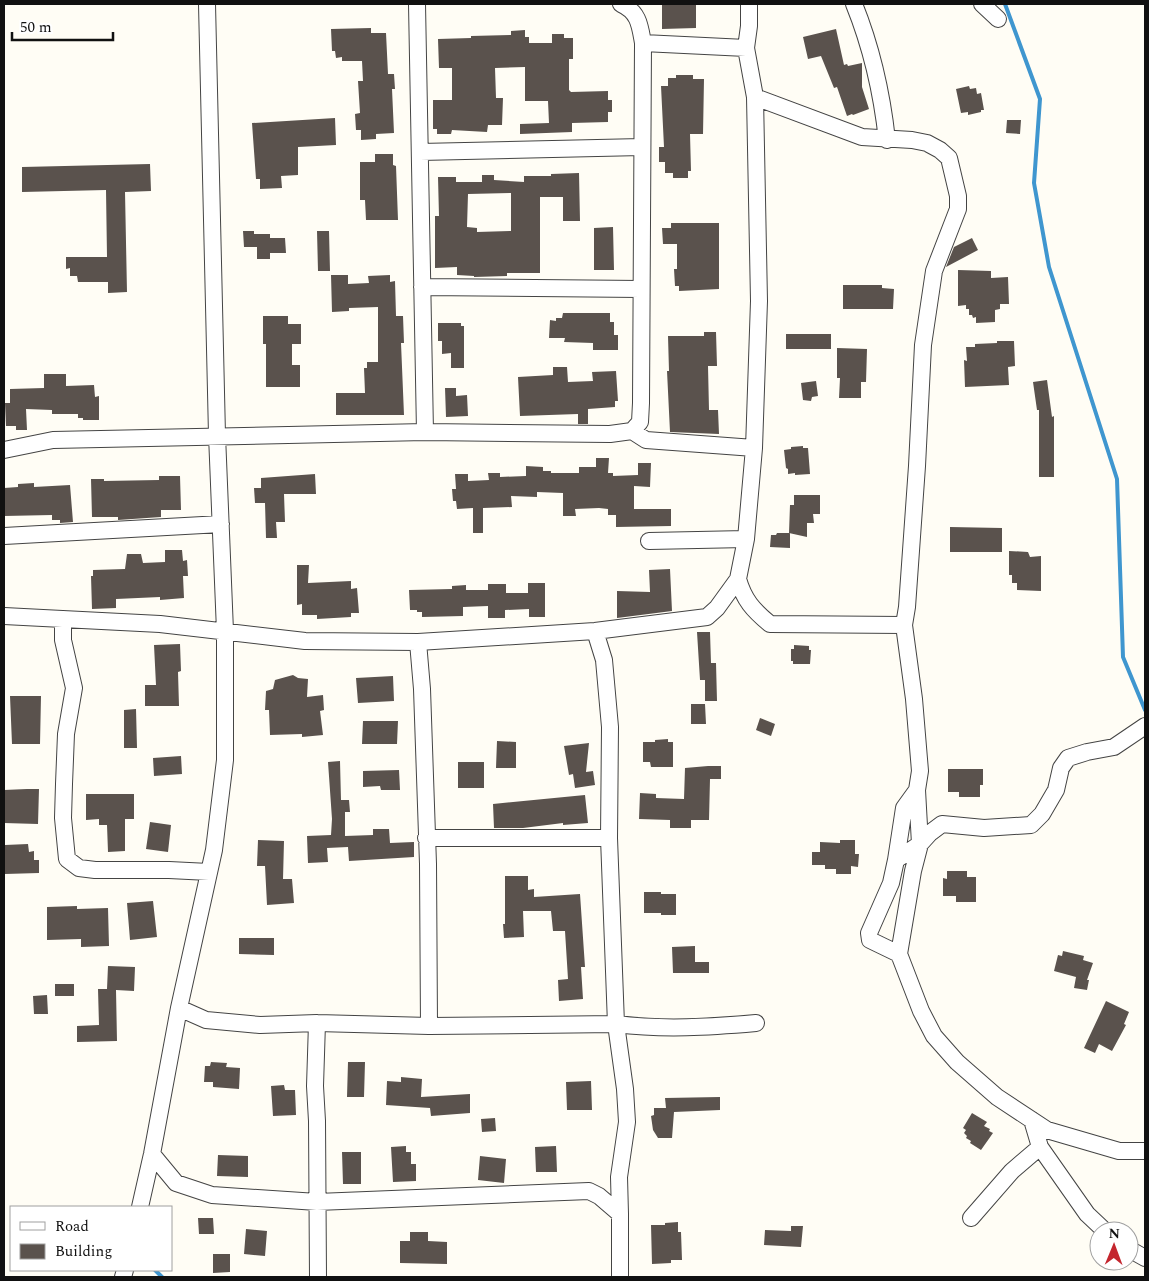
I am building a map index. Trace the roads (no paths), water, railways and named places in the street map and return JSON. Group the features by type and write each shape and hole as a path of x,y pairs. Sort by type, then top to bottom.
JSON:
{"street":[{"path":"140,1206 152,1154 179,1008 214,850 225,760 225,630 217,435 207,4"},
{"path":"417,4 425,432"},
{"path":"4,616 160,624 225,630 305,641 418,642 595,631 707,617 717,608 738,579 746,539 754,448 759,301 755,97 746,48 749,4"},
{"path":"854,4 862,23 883,106 887,140"},
{"path":"982,4 998,19"},
{"path":"626,5 639,21 643,43 641,289 643,341 640,422 632,431"},
{"path":"643,43 746,48"},
{"path":"755,97 862,137 912,140 927,143 940,150 949,158 958,196 958,209 934,272 923,345 917,466 907,606 904,624 914,699 920,771 917,790 920,844 913,871 899,954 921,1011 934,1036 976,1080 997,1098 1047,1130 1118,1151 1145,1150"},
{"path":"420,152 642,147"},
{"path":"422,287 641,289"},
{"path":"4,450 53,440 217,435 425,432 610,434 632,431 646,440 754,448"},
{"path":"4,536 221,524"},
{"path":"649,541 746,539"},
{"path":"738,579 743,595 759,615 770,624 904,624"},
{"path":"63,619 63,640 74,688 66,734 63,818 67,859 78,868 95,870 209,872"},
{"path":"595,631 604,660 610,727 609,838 616,1024 625,1089 627,1122 619,1177 620,1277"},
{"path":"418,642 422,689 428,864 429,1026"},
{"path":"896,860 920,844 942,824 984,828 1031,825 1042,814 1056,790 1061,768 1068,758 1114,747 1145,726"},
{"path":"899,954 870,940 869,933 891,883 904,808 917,790"},
{"path":"426,838 609,838"},
{"path":"179,1008 206,1020 260,1025 318,1023 429,1026 616,1024 646,1028 680,1029 756,1023"},
{"path":"318,1023 315,1086 318,1277"},
{"path":"1032,1120 1040,1147 1087,1214 1094,1221"},
{"path":"971,1218 1012,1171 1040,1147"},
{"path":"152,1154 176,1183 212,1195 318,1202 588,1191 619,1177"},
{"path":"588,1191 599,1196 620,1214"}],"waterway":[{"path":"1005,4 1040,99 1034,183 1049,267 1117,479 1123,657 1145,710"},
{"path":"156,1271 162,1277"}]}
